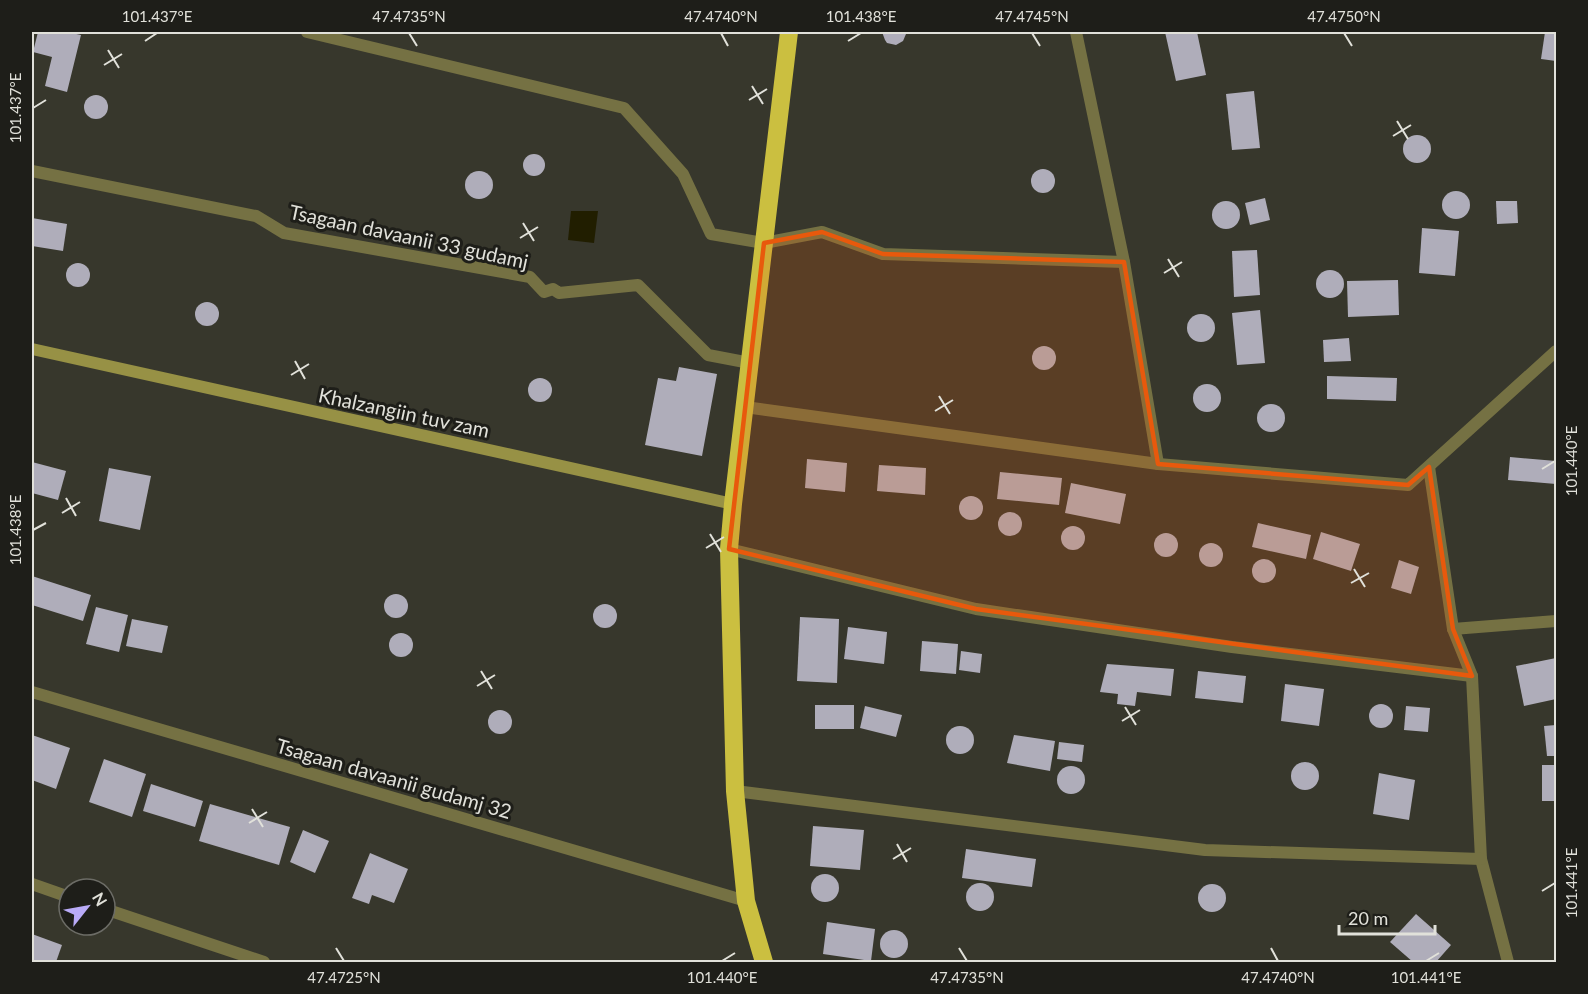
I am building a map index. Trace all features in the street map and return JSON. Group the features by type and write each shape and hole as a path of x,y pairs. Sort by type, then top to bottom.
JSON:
{"highway":[{"path":"764,963 746,901 735,791 729,549 789,32"}],"street":[{"path":"307,32 624,108 683,174 711,234 764,243 822,232 883,254 1124,262"},
{"path":"1076,32 1124,262 1158,464"},
{"name":"Tsagaan davaanii 33 gudamj","path":"32,171 256,216 284,233 530,278 544,292 553,289 559,293 638,285 708,355 750,363"},
{"name":"Khalzangiin tuv zam","path":"32,349 733,504"},
{"path":"745,407 1158,464 1408,485 1557,351"},
{"path":"1429,467 1453,629 1472,676 1481,859 1508,963"},
{"path":"729,549 976,609 1232,647 1472,676"},
{"path":"1453,629 1557,621"},
{"name":"Tsagaan davaanii gudamj 32","path":"32,692 746,901"},
{"path":"735,791 1205,850 1481,859"},
{"path":"32,884 57,893"},
{"path":"117,913 264,963"}],"highlighted area":[{"path":"822,232 883,254 1124,262 1158,464 1408,485 1429,467 1453,629 1472,676 976,609 729,549 764,243"}],"shaded area":[{"path":"571,211 598,211 594,243 568,240"}],"building":[{"path":"38,32 67,32 81,35 67,92 45,86 52,57 33,52"},
{"path":"882,32 906,32 906,34 903,41 896,45 887,43"},
{"path":"1165,32 1197,32 1206,75 1176,81"},
{"path":"1545,32 1556,32 1556,61 1541,59"},
{"path":"1254,91 1260,148 1232,150 1226,94"},
{"path":"96,95 105,98 108,107 105,116 96,119 87,116 84,107 87,98"},
{"path":"1417,135 1427,139 1431,149 1427,159 1417,163 1407,159 1403,149 1407,139"},
{"path":"530,154 538,154 545,161 545,169 538,176 530,176 523,169 523,161"},
{"path":"1043,169 1052,172 1055,181 1052,190 1043,193 1034,190 1031,181 1034,172"},
{"path":"479,171 489,175 493,185 489,195 479,199 469,195 465,185 469,175"},
{"path":"1456,191 1466,195 1470,205 1466,215 1456,219 1446,215 1442,205 1446,195"},
{"path":"1265,198 1270,220 1250,225 1245,203"},
{"path":"1226,201 1236,205 1240,215 1236,225 1226,229 1216,225 1212,215 1216,205"},
{"path":"1496,201 1517,201 1518,223 1497,224"},
{"path":"32,218 67,224 63,251 32,246"},
{"path":"1422,228 1459,231 1455,276 1419,273"},
{"path":"1257,250 1260,295 1234,297 1232,251"},
{"path":"78,263 87,266 90,275 87,284 78,287 69,284 66,275 69,266"},
{"path":"1330,270 1340,274 1344,284 1340,294 1330,298 1320,294 1316,284 1320,274"},
{"path":"1398,280 1399,315 1348,317 1347,281"},
{"path":"207,302 216,305 219,314 216,323 207,326 198,323 195,314 198,305"},
{"path":"1260,310 1265,363 1237,365 1232,313"},
{"path":"1201,314 1211,318 1215,328 1211,338 1201,342 1191,338 1187,328 1191,318"},
{"path":"1349,338 1351,361 1324,362 1323,340"},
{"path":"1044,346 1053,349 1056,358 1053,367 1044,370 1035,367 1032,358 1035,349"},
{"path":"679,367 717,374 702,456 645,445 658,378 676,381"},
{"path":"1327,376 1397,378 1396,401 1327,399"},
{"path":"540,378 549,381 552,390 549,399 540,402 531,399 528,390 531,381"},
{"path":"1207,384 1217,388 1221,398 1217,408 1207,412 1197,408 1193,398 1197,388"},
{"path":"1271,404 1281,408 1285,418 1281,428 1271,432 1261,428 1257,418 1261,408"},
{"path":"1510,457 1556,461 1556,484 1508,480"},
{"path":"807,459 847,463 845,492 805,488"},
{"path":"32,462 66,471 58,500 32,493"},
{"path":"879,465 926,468 925,495 877,491"},
{"path":"109,468 151,476 140,530 99,521"},
{"path":"1000,472 1062,478 1059,505 997,499"},
{"path":"1071,483 1126,494 1120,524 1065,513"},
{"path":"971,496 980,499 983,508 980,517 971,520 962,517 959,508 962,499"},
{"path":"1010,512 1019,515 1022,524 1019,533 1010,536 1001,533 998,524 1001,515"},
{"path":"1258,523 1311,535 1306,559 1252,547"},
{"path":"1073,526 1082,529 1085,538 1082,547 1073,550 1064,547 1061,538 1064,529"},
{"path":"1321,532 1360,544 1351,571 1313,559"},
{"path":"1166,533 1175,536 1178,545 1175,554 1166,557 1157,554 1154,545 1157,536"},
{"path":"1211,543 1220,546 1223,555 1220,564 1211,567 1202,564 1199,555 1202,546"},
{"path":"1264,559 1273,562 1276,571 1273,580 1264,583 1255,580 1252,571 1255,562"},
{"path":"1399,560 1419,567 1411,594 1391,588"},
{"path":"32,576 91,595 83,621 32,605"},
{"path":"396,594 405,597 408,606 405,615 396,618 387,615 384,606 387,597"},
{"path":"605,604 614,607 617,616 614,625 605,628 596,625 593,616 596,607"},
{"path":"96,607 128,615 119,652 86,644"},
{"path":"800,617 839,619 837,683 797,681"},
{"path":"132,619 168,626 162,653 126,646"},
{"path":"848,627 887,632 884,664 844,659"},
{"path":"401,633 410,636 413,645 410,654 401,657 392,654 389,645 392,636"},
{"path":"922,641 958,644 956,674 920,671"},
{"path":"961,651 982,654 980,673 959,670"},
{"path":"1556,658 1556,699 1524,706 1516,666"},
{"path":"1107,664 1174,669 1171,696 1137,692 1135,706 1117,704 1118,694 1100,692"},
{"path":"1198,671 1246,676 1243,703 1195,698"},
{"path":"1285,684 1324,689 1319,726 1281,721"},
{"path":"1381,704 1390,707 1393,716 1390,725 1381,728 1372,725 1369,716 1372,707"},
{"path":"815,705 854,705 854,729 815,729"},
{"path":"865,706 902,715 896,737 860,728"},
{"path":"1406,706 1430,708 1428,732 1404,730"},
{"path":"500,710 509,713 512,722 509,731 500,734 491,731 488,722 491,713"},
{"path":"1556,725 1556,756 1547,756 1544,726"},
{"path":"960,726 970,730 974,740 970,750 960,754 950,750 946,740 950,730"},
{"path":"32,735 70,748 56,789 32,780"},
{"path":"1014,735 1055,741 1050,771 1007,763"},
{"path":"1059,742 1084,745 1082,762 1057,759"},
{"path":"104,759 146,774 132,817 89,802"},
{"path":"1305,762 1315,766 1319,776 1315,786 1305,790 1295,786 1291,776 1295,766"},
{"path":"1542,765 1556,765 1556,801 1542,801"},
{"path":"1071,766 1081,770 1085,780 1081,790 1071,794 1061,790 1057,780 1061,770"},
{"path":"1379,773 1415,780 1409,820 1373,814"},
{"path":"151,784 203,801 195,827 143,811"},
{"path":"210,804 290,827 279,865 199,841"},
{"path":"813,826 864,830 860,870 810,866"},
{"path":"303,830 329,841 315,873 290,862"},
{"path":"966,849 1036,859 1032,887 962,878"},
{"path":"370,853 408,869 394,903 372,895 369,904 352,898"},
{"path":"825,874 835,878 839,888 835,898 825,902 815,898 811,888 815,878"},
{"path":"980,883 990,887 994,897 990,907 980,911 970,907 966,897 970,887"},
{"path":"1212,884 1222,888 1226,898 1222,908 1212,912 1202,908 1198,898 1202,888"},
{"path":"1416,914 1451,945 1436,962 1413,962 1390,942"},
{"path":"827,922 875,929 871,961 823,954"},
{"path":"894,930 904,934 908,944 904,954 894,958 884,954 880,944 884,934"},
{"path":"32,934 62,945 56,962 32,962"}]}
